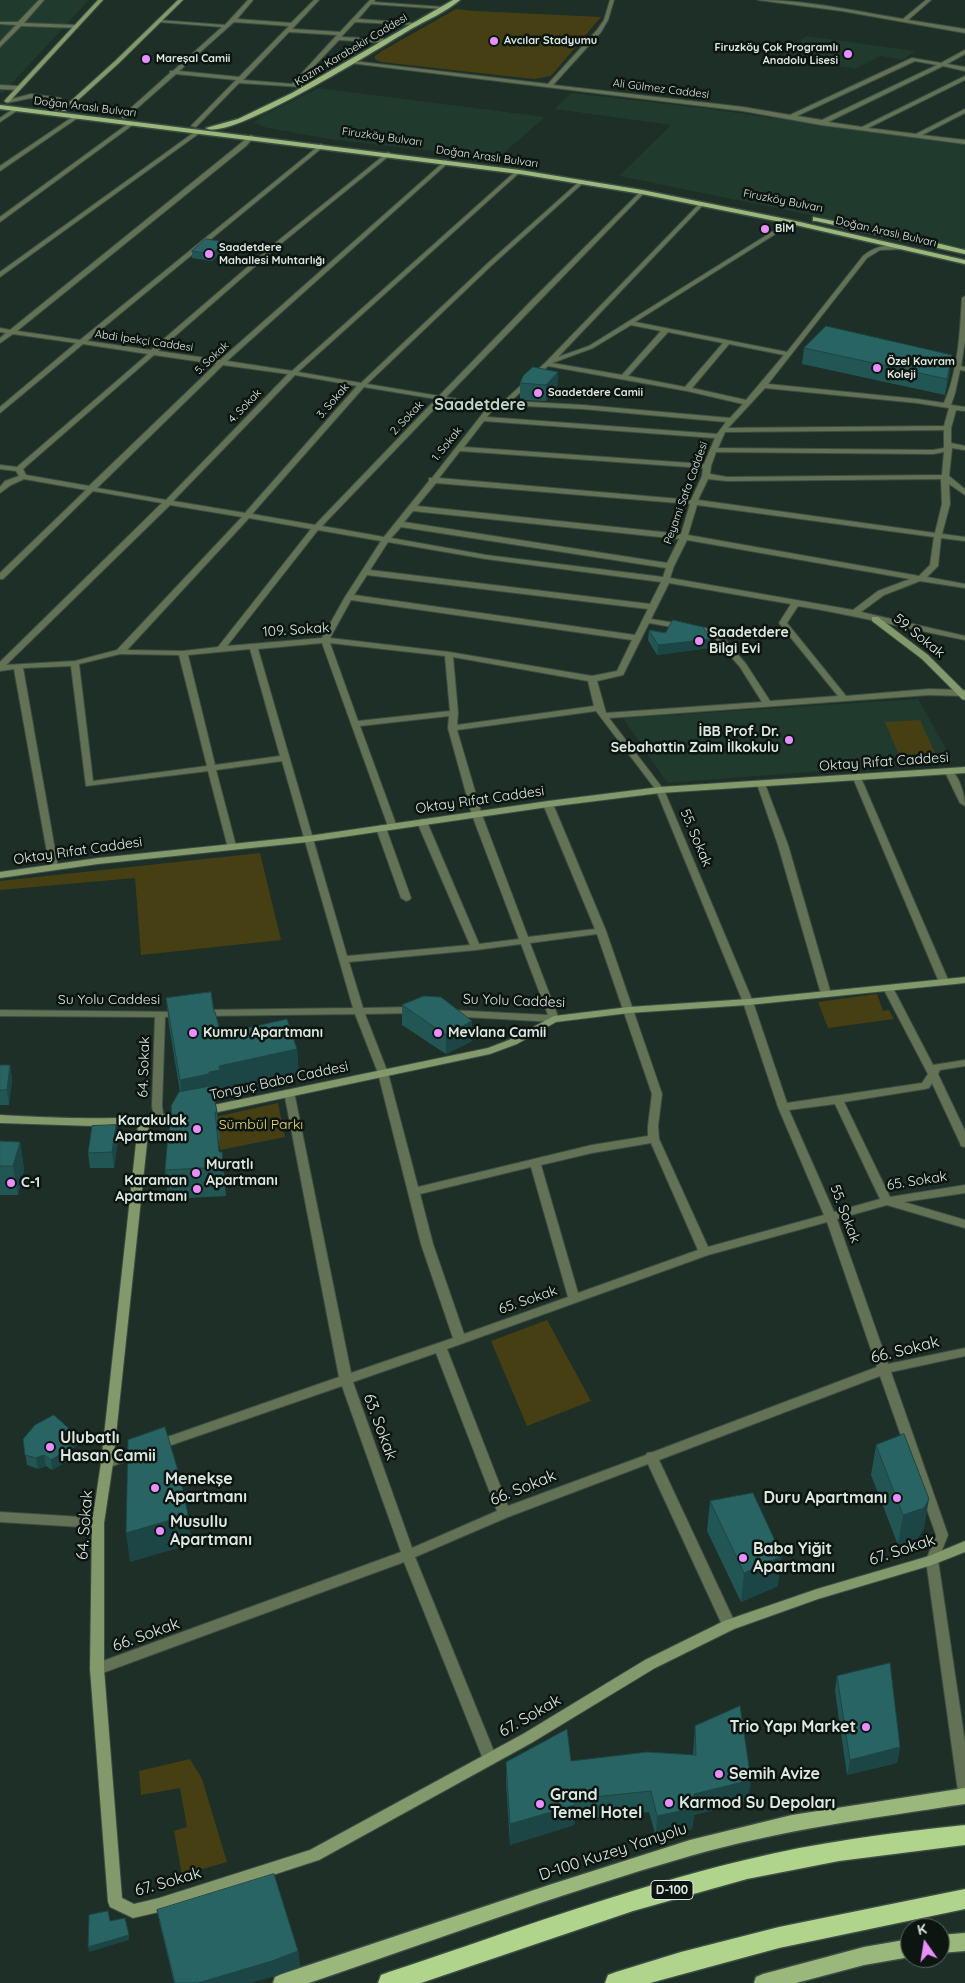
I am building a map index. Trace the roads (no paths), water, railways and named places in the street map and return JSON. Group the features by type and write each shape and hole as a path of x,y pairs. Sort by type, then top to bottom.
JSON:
{"highway":[{"name":"D-100","path":"389,1983 629,1903 716,1877 834,1852 965,1835"},
{"path":"616,1983 676,1964 751,1944 841,1923 965,1899"}],"main road":[{"name":"Kazım Karabekir Caddesi","path":"209,128 230,126 308,88 457,0"},
{"name":"Firuzköy Bulvarı","path":"3,101 124,117 196,129 209,128 404,150 580,176 708,198 875,231 965,252"},
{"name":"Doğan Araslı Bulvarı","path":"0,107 131,124 196,129 581,182 768,217 880,246 904,247 965,262"},
{"path":"253,114 243,125 267,134"},
{"path":"768,217 798,219 868,235 878,234 875,231"},
{"path":"880,246 900,240 965,252"},
{"name":"D-100 Kuzey Yanyolu","path":"282,1983 549,1893 700,1846 792,1823 965,1796"},
{"path":"950,1943 965,1942"},
{"path":"763,1983 864,1956 900,1950"}],"street":[{"path":"0,45 42,0"},
{"path":"3,101 17,89 101,0"},
{"path":"61,109 117,62 181,0"},
{"path":"124,117 232,20 251,0"},
{"path":"0,275 196,129 317,0"},
{"path":"550,85 599,31 606,20 612,0"},
{"path":"760,0 905,20 965,31"},
{"path":"905,20 929,0"},
{"path":"294,84 372,1 443,8"},
{"path":"232,20 293,25"},
{"path":"353,20 414,24"},
{"path":"159,21 224,26"},
{"path":"0,23 76,27"},
{"path":"287,30 386,41"},
{"path":"821,122 965,52"},
{"path":"791,117 914,59 965,69"},
{"name":"Ali Gülmez Caddesi","path":"352,63 550,85 965,142"},
{"path":"172,72 294,84 308,88"},
{"path":"863,129 965,78"},
{"path":"0,87 17,89"},
{"path":"0,96 17,89"},
{"path":"0,120 16,109"},
{"path":"916,136 965,110"},
{"path":"0,169 76,117"},
{"path":"0,220 131,124"},
{"path":"0,341 244,145 251,137"},
{"path":"0,411 81,342 321,146"},
{"path":"0,467 18,469 150,352 280,241 388,154"},
{"name":"5. Sokak","path":"0,577 221,363 446,162"},
{"name":"4. Sokak","path":"0,668 168,502 293,373 516,172"},
{"name":"3. Sokak","path":"120,652 247,516 362,385 490,264 581,182"},
{"name":"2. Sokak","path":"221,649 316,528 642,192"},
{"path":"505,403 547,364 701,204"},
{"path":"547,364 564,355 591,347 791,222"},
{"name":"Peyami Safa Caddesi","path":"592,679 620,673 666,580 670,566 684,537 694,502 706,476 707,466 720,433 763,386 865,257 880,246"},
{"path":"855,613 881,593 922,577 934,566 938,535 946,504 947,428 952,393 961,368 965,299"},
{"path":"630,322 789,354"},
{"name":"Abdi İpekçi Caddesi","path":"0,330 293,373 492,407"},
{"path":"623,378 666,330"},
{"path":"686,389 727,342"},
{"path":"547,364 686,389 748,403"},
{"path":"763,386 965,409"},
{"path":"492,407 505,403 583,407 731,420"},
{"name":"1. Sokak","path":"325,640 349,597 386,540 492,407"},
{"path":"481,419 720,433 947,428"},
{"path":"714,450 933,452 948,447 965,448"},
{"path":"459,449 707,466"},
{"path":"18,469 23,477"},
{"path":"706,476 727,479 945,477 965,493"},
{"path":"0,491 8,483 23,477 486,557 666,580 796,602 855,613 965,638"},
{"path":"432,480 694,502 965,539"},
{"path":"410,508 684,537 965,586"},
{"path":"399,524 670,566"},
{"path":"366,572 653,607"},
{"path":"349,597 636,638"},
{"path":"796,602 783,624 844,698"},
{"name":"59. Sokak","path":"875,619 925,656 964,694"},
{"path":"645,620 714,632 743,666 767,703"},
{"path":"325,640 392,827"},
{"name":"109. Sokak","path":"0,668 74,663 120,652 182,653 325,640 449,654 592,679"},
{"path":"253,646 343,959 359,1011 383,1073 427,1244 460,1340"},
{"path":"182,653 231,846"},
{"path":"449,654 454,713 452,728 477,815 554,1019"},
{"path":"74,663 89,784 284,758"},
{"path":"18,666 53,867"},
{"name":"55. Sokak","path":"592,679 601,712 660,790 748,1002 783,1107 830,1216 886,1369 942,1535 932,1560 965,1791"},
{"path":"452,728 601,712 930,692 964,694"},
{"path":"356,724 454,713"},
{"name":"Oktay Rıfat Caddesi","path":"0,876 53,867 308,839 548,804 660,790 965,770"},
{"path":"949,772 965,803"},
{"path":"857,778 944,982"},
{"path":"761,784 783,845 826,994"},
{"path":"548,804 600,931 657,1094 653,1126 654,1138 705,1252"},
{"path":"422,822 476,947"},
{"path":"381,828 406,898"},
{"path":"343,959 476,947 600,931"},
{"name":"Su Yolu Caddesi","path":"0,1012 160,1014 396,1009 554,1019 629,1010 748,1002 965,980"},
{"path":"888,988 965,1143"},
{"name":"64. Sokak","path":"159,1120 157,1106 160,1014"},
{"name":"Tonguç Baba Caddesi","path":"0,1119 159,1120 490,1051 513,1042 554,1019"},
{"path":"783,1107 925,1086 936,1067 965,1063"},
{"name":"63. Sokak","path":"289,1092 346,1380 408,1555 490,1759"},
{"path":"838,1100 887,1201 965,1224"},
{"name":"64. Sokak","path":"115,1902 97,1669 98,1523 107,1463 144,1121"},
{"path":"413,1192 592,1149 654,1138"},
{"path":"536,1162 574,1299"},
{"name":"65. Sokak","path":"107,1463 705,1252 887,1201 965,1189"},
{"path":"440,1347 504,1512"},
{"name":"66. Sokak","path":"97,1669 408,1555 504,1512 886,1369 965,1352"},
{"path":"651,1456 729,1625"},
{"path":"0,1517 98,1523"},
{"name":"67. Sokak","path":"115,1902 133,1911 150,1907 314,1855 490,1759 650,1664 729,1625 817,1594 932,1560 965,1546"}],"place":[{"name":"Avcılar Stadyumu","path":"494,41"},
{"name":"Firuzköy Çok Programlı Anadolu Lisesi","path":"848,54"},
{"name":"Mareşal Camii","path":"146,59"},
{"name":"BİM","path":"765,229"},
{"name":"Saadetdere Mahallesi Muhtarlığı","path":"209,254"},
{"name":"Özel Kavram Koleji","path":"877,368"},
{"name":"Saadetdere Camii","path":"538,393"},
{"name":"Saadetdere Bilgi Evi","path":"699,641"},
{"name":"İBB Prof. Dr. Sebahattin Zaim İlkokulu","path":"789,740"},
{"name":"Kumru Apartmanı","path":"193,1033"},
{"name":"Mevlana Camii","path":"438,1033"},
{"name":"Karakulak Apartmanı","path":"197,1129"},
{"name":"Muratlı Apartmanı","path":"196,1173"},
{"name":"C-1","path":"11,1183"},
{"name":"Karaman Apartmanı","path":"197,1189"},
{"name":"Ulubatlı Hasan Camii","path":"50,1447"},
{"name":"Menekşe Apartmanı","path":"155,1488"},
{"name":"Duru Apartmanı","path":"897,1498"},
{"name":"Musullu Apartmanı","path":"160,1531"},
{"name":"Baba Yiğit Apartmanı","path":"743,1558"},
{"name":"Trio Yapı Market","path":"866,1727"},
{"name":"Semih Avize","path":"719,1774"},
{"name":"Karmod Su Depoları","path":"669,1803"},
{"name":"Grand Temel Hotel","path":"540,1804"}],"district":[{"name":"Saadetdere","path":"480,405"}],"park label":[{"name":"Sümbül Parkı","path":"261,1125"}]}
